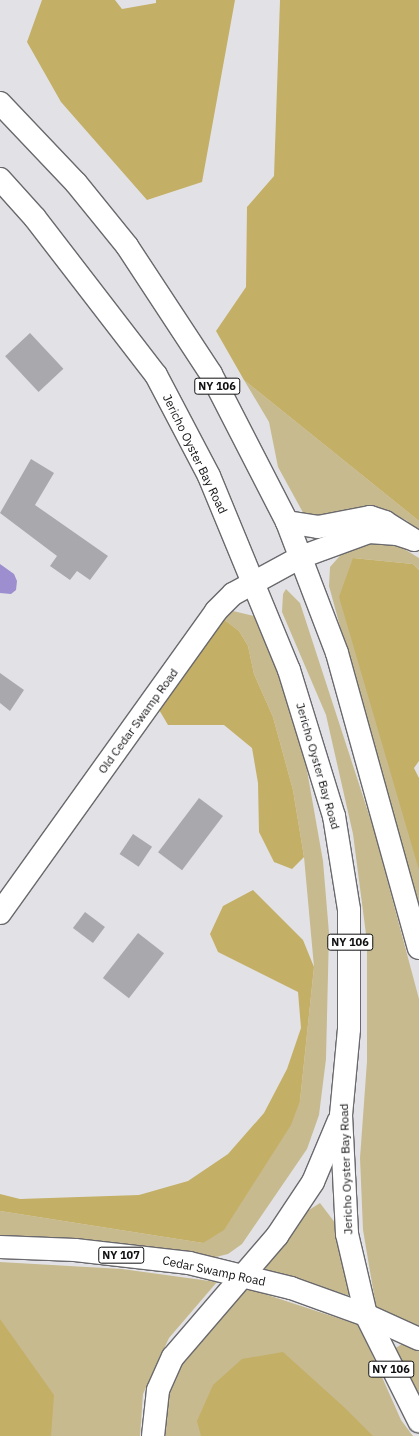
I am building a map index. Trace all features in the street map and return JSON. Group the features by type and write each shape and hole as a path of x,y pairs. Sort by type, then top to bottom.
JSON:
{"main road":[{"name":"NY 106","path":"0,104 76,183 127,246 211,374 287,522 337,653 419,948"},
{"name":"Jericho Oyster Bay Road","path":"0,178 35,218 156,375 209,476 289,670 334,816 349,910 351,957 349,1029 341,1115 347,1234 366,1315 419,1421"},
{"path":"287,522 324,526 370,517 385,522 416,542"},
{"path":"301,557 370,532 397,534 416,542"},
{"name":"Old Cedar Swamp Road","path":"0,913 216,611 233,594 253,581 301,557"},
{"path":"153,1436 158,1390 173,1357 240,1277 277,1236 313,1182 341,1115"},
{"name":"Cedar Swamp Road","path":"0,1247 154,1258 189,1264 291,1288 366,1315 419,1339"}],"shaded area":[{"path":"42,0 115,0 122,9 156,3 156,0 235,0 202,182 147,200 61,102 27,42"},
{"path":"280,0 419,0 419,521 244,380 216,331 246,287 247,207 274,176"},
{"path":"244,380 419,521 419,531 406,520 384,511 306,518 278,467 269,422"},
{"path":"368,539 391,541 419,558 419,570 413,564 353,558 419,864 419,917 329,586 330,567 346,549"},
{"path":"353,558 413,564 419,570 419,761 414,768 419,778 419,870 339,597"},
{"path":"0,564 14,574 17,581 16,590 11,594 0,593"},
{"path":"286,589 300,603 374,830 419,999 419,1326 376,1308 363,1230 360,1158 367,1061 367,942 353,834 326,715 282,612 283,594"},
{"path":"233,611 254,616 264,628 280,668 305,759 323,861 329,933 326,1059 319,1115 307,1149 242,1244 228,1254 208,1259 0,1243 0,1211 203,1243 300,1101 314,967 304,857 293,790 273,717 254,674 248,646 239,631 222,618"},
{"path":"222,618 239,631 248,646 254,674 273,717 293,790 304,857 292,869 274,862 259,832 258,783 252,748 224,725 168,725 158,708"},
{"path":"253,890 303,940 314,967 300,1101 291,1125 224,1230 203,1243 0,1211 0,1194 20,1199 139,1195 188,1181 228,1154 264,1113 287,1069 301,1028 298,992 218,952 210,934 223,906"},
{"path":"320,1203 339,1228 351,1296 268,1272 265,1268 309,1210"},
{"path":"0,1262 122,1269 217,1282 169,1338 143,1394 140,1436 0,1436"},
{"path":"246,1288 359,1325 401,1420 413,1436 163,1436 166,1395 186,1356"},
{"path":"0,1319 54,1395 51,1436 0,1436"},
{"path":"402,1344 419,1351 419,1398 394,1349"},
{"path":"283,1352 345,1408 373,1436 201,1436 197,1421 213,1385 242,1359"}],"building":[{"path":"30,333 63,369 39,392 5,356"},
{"path":"31,459 54,473 35,505 108,556 90,580 77,571 70,580 50,566 57,556 0,513"},
{"path":"0,673 24,690 10,711 0,703"},
{"path":"199,798 223,816 182,870 158,852"},
{"path":"133,834 152,847 139,867 120,854"},
{"path":"85,912 105,927 93,943 73,928"},
{"path":"138,933 164,953 129,998 103,978"}]}
